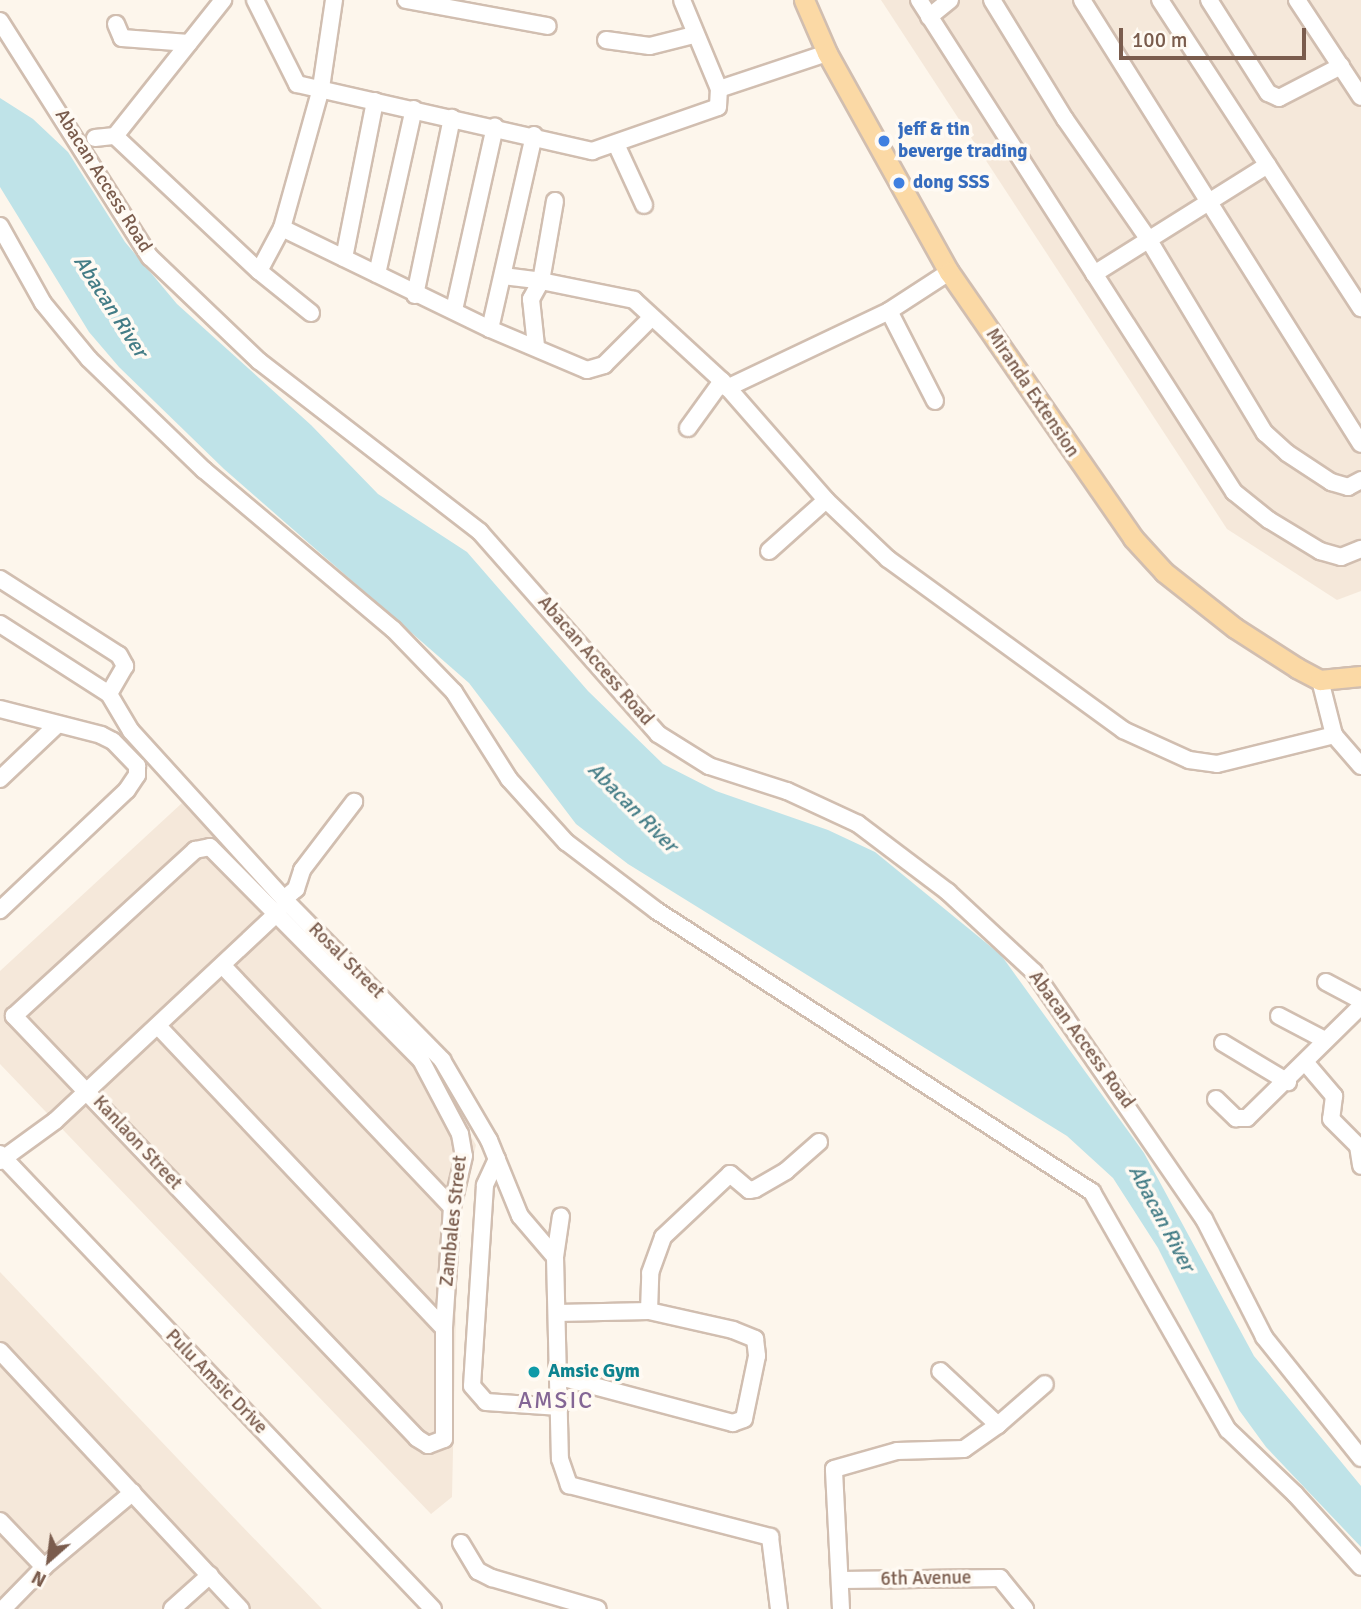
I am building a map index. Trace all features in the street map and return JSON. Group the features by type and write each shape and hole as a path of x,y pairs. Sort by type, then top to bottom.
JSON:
{"main road":[{"name":"Miranda Extension","path":"804,0 827,53 949,272 1133,538 1164,572 1235,628 1320,680"},
{"path":"1320,680 1361,676"}],"street":[{"path":"95,138 115,136 223,0"},
{"path":"255,0 293,80 534,135 592,151 718,107 719,89 693,35 682,0"},
{"path":"259,271 282,228 321,88 334,0"},
{"path":"406,0 548,26"},
{"path":"919,0 1234,492 1320,551 1341,558 1361,550"},
{"path":"929,17 950,0"},
{"path":"992,0 1065,119 1147,237 1265,433 1287,453 1331,482 1348,487 1361,480"},
{"path":"1082,0 1361,444"},
{"path":"1160,0 1361,309"},
{"path":"1209,0 1268,93 1279,98 1341,66"},
{"path":"1297,0 1361,97"},
{"name":"Abacan Access Road","path":"0,21 150,257 259,360 480,532 658,734 709,766 787,791 858,824 948,892 1034,972 1204,1219 1264,1337 1361,1458"},
{"path":"116,24 122,38 189,43"},
{"path":"606,40 650,46 693,35"},
{"path":"719,89 827,53"},
{"path":"344,258 375,100"},
{"path":"377,274 414,109"},
{"path":"415,295 452,118"},
{"path":"454,310 495,127"},
{"path":"490,329 534,135"},
{"path":"115,136 259,271 310,313"},
{"path":"616,144 644,205"},
{"path":"1094,274 1147,237 1268,165"},
{"path":"536,346 531,299 541,281 555,201"},
{"path":"0,226 43,303 89,359 230,493 393,629 454,692 509,779 566,842 666,917 763,975 1092,1192 1228,1430 1295,1494 1361,1567"},
{"path":"282,228 415,295 587,370 604,365 651,318"},
{"path":"688,428 724,385 888,311 949,272"},
{"path":"503,276 620,294 634,300 724,385 825,500 905,573 1123,730 1189,760 1217,764 1334,734"},
{"path":"888,311 935,401"},
{"path":"769,551 825,500"},
{"path":"0,579 119,655 125,666 109,695"},
{"name":"Rosal Street","path":"0,624 109,695 131,731 281,906 443,1059 497,1159 520,1216 555,1257"},
{"path":"1320,680 1334,734 1361,766"},
{"path":"0,700 131,731"},
{"path":"0,709 113,741 136,766 127,790 0,910"},
{"path":"0,779 57,725"},
{"path":"1,1158 55,1121 223,966 296,890 302,870 354,802"},
{"name":"Zambales Street","path":"210,847 281,906 421,1060 449,1106 464,1156 452,1207 444,1328 444,1439"},
{"name":"Kanlaon Street","path":"210,847 195,849 14,1016 417,1438 428,1445 444,1439"},
{"path":"223,966 452,1207"},
{"path":"1216,1099 1242,1120 1288,1082 1361,1004 1326,982"},
{"path":"1279,1016 1325,1040"},
{"path":"158,1026 444,1328"},
{"path":"1223,1043 1288,1082"},
{"path":"1305,1062 1334,1096 1331,1119 1358,1146 1361,1166"},
{"path":"649,1311 650,1273 663,1237 730,1174 749,1190 755,1188 786,1171 819,1142"},
{"name":"Pulu Amsic Drive","path":"1,1158 433,1609"},
{"path":"497,1159 485,1185 472,1386 486,1402 561,1407"},
{"path":"561,1216 555,1257 561,1407 560,1459 569,1485 769,1537 779,1609"},
{"path":"557,1313 649,1311 733,1330 755,1339 757,1356 744,1419 733,1423 560,1377"},
{"path":"0,1351 241,1609"},
{"path":"940,1371 998,1425"},
{"path":"841,1609 834,1469 897,1451 964,1449 998,1425 1045,1384"},
{"path":"3,1609 44,1567 133,1492"},
{"path":"0,1521 44,1567"},
{"path":"461,1543 478,1572 553,1604 598,1609"},
{"path":"172,1609 210,1575"},
{"name":"6th Avenue","path":"841,1580 1000,1578 1026,1609"}],"shaded area":[{"path":"881,0 1361,0 1361,591 1337,600 1227,529"},
{"path":"182,803 430,1068 476,1145 458,1219 452,1497 431,1514 0,1064 0,971"},
{"path":"0,1272 238,1522 322,1609 0,1609"}],"water":[{"name":"Abacan River","path":"0,98 33,119 68,152 125,242 177,304 311,425 378,494 467,552 588,691 663,764 716,791 828,830 875,852 1001,955 1144,1153 1254,1356 1361,1486 1361,1547 1266,1447 1239,1410 1158,1248 1113,1178 1067,1136 628,864 576,824 469,683 224,469 119,367 89,332 0,187"}],"place":[{"name":"jeff & tin beverge trading","path":"884,141"},
{"name":"dong SSS","path":"899,183"},
{"name":"Amsic Gym","path":"534,1372"}],"district":[{"name":"AMSIC","path":"556,1401"}]}
